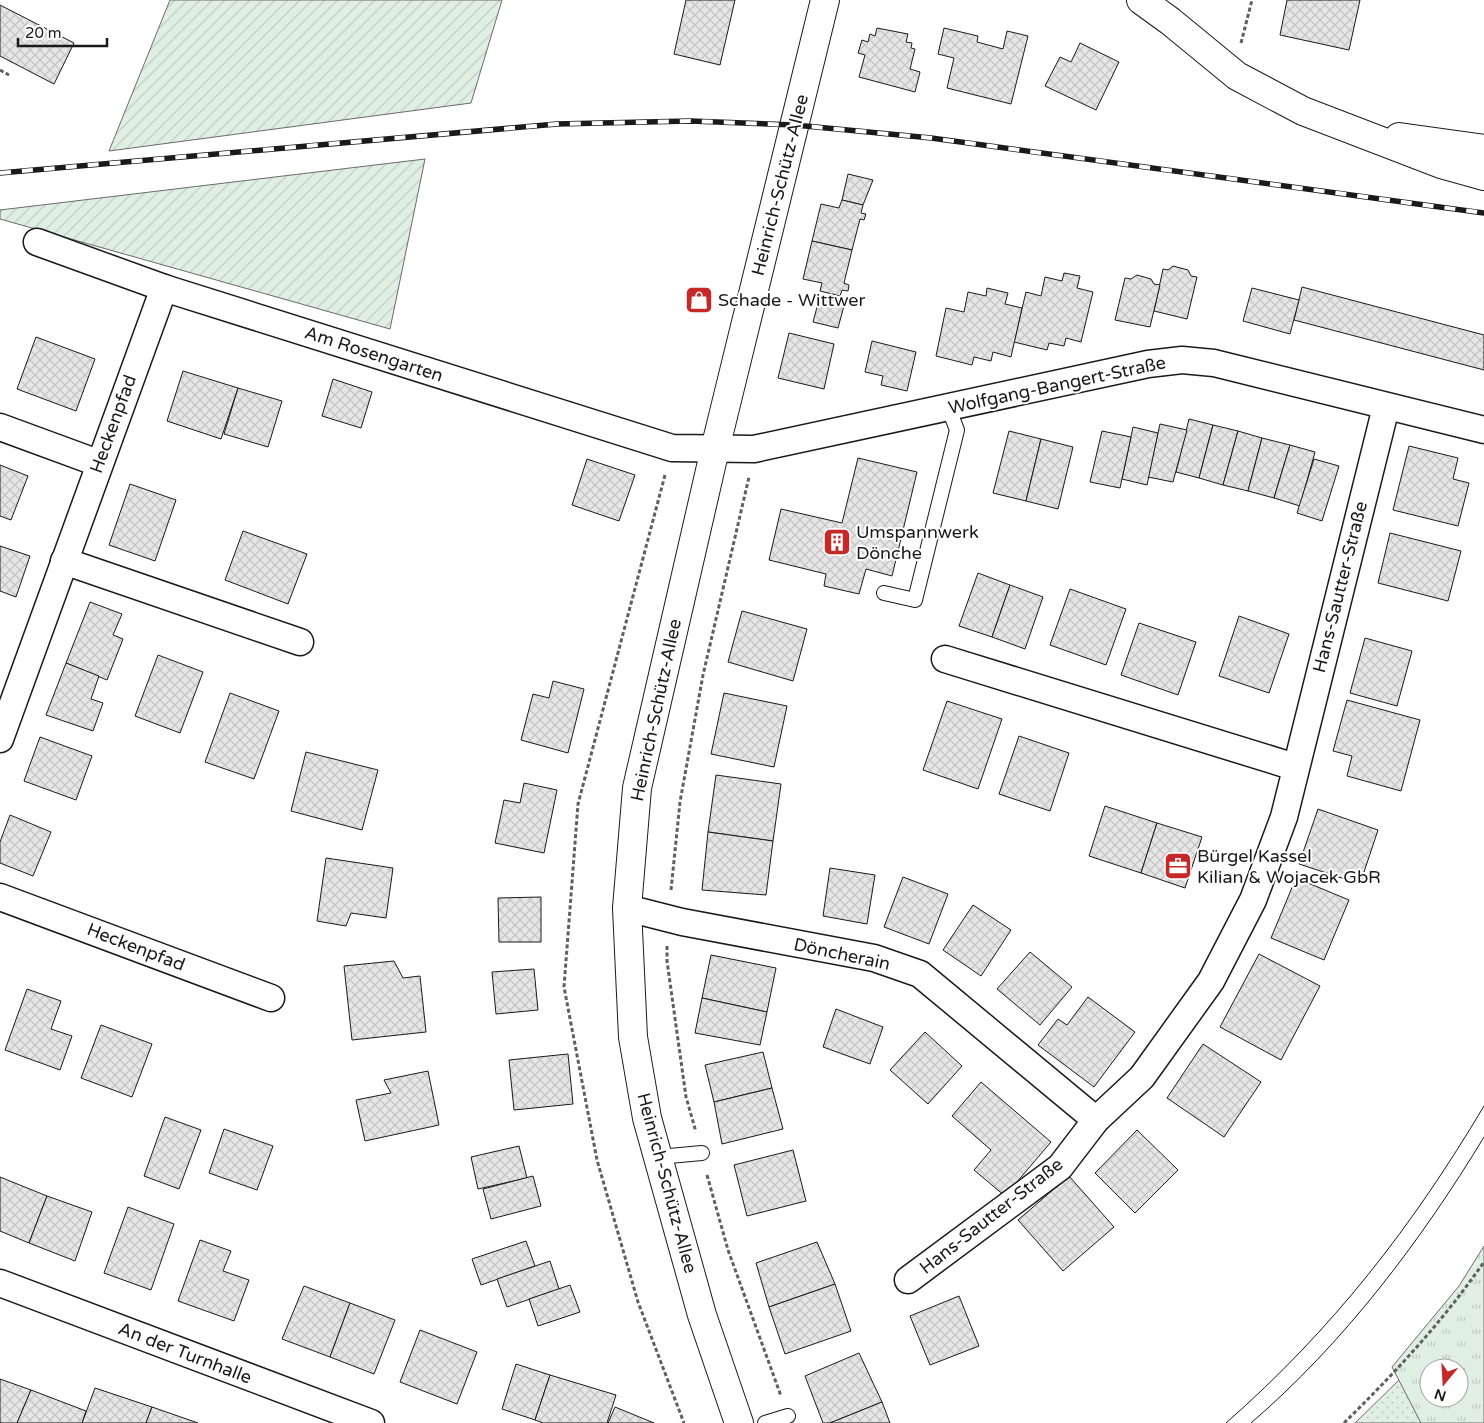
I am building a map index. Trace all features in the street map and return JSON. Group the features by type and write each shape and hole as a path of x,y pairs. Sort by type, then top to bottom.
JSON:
{"main road":[{"name":"Heinrich-Schütz-Allee","path":"739,1423 702,1314 647,1118 633,1037 627,908 637,788 715,449 825,0"},
{"path":"1142,0 1237,76 1303,111 1441,164 1484,176"},
{"path":"1368,136 1402,137 1484,149"}],"street":[{"name":"Am Rosengarten","path":"37,242 164,288 672,448 715,449"},
{"name":"Heckenpfad","path":"0,739 98,463 164,288"},
{"name":"Wolfgang-Bangert-Straße","path":"715,449 754,449 1148,364 1182,360 1214,363 1484,430"},
{"name":"Hans-Sautter-Straße","path":"908,1280 1060,1167 1096,1120 1142,1078 1211,981 1253,900 1284,817 1386,407"},
{"path":"0,427 98,463"},
{"path":"64,561 300,642"},
{"path":"946,659 1295,767"},
{"name":"Heckenpfad","path":"0,896 271,998"},
{"name":"Döncherain","path":"627,908 668,919 874,958 920,974 1096,1120"},
{"name":"An der Turnhalle","path":"0,1283 371,1423"}],"lane":[{"path":"884,594 915,600 957,430 948,407"},
{"path":"658,1157 702,1153"},
{"path":"764,1423 788,1416"}],"path":[{"path":"1233,72 1252,0"},
{"path":"0,70 9,75"},
{"path":"754,449 703,675 680,802 668,919 667,961 686,1097 728,1250 788,1416"},
{"path":"1344,1423 1389,1378 1455,1304 1484,1262"}],"green space":[{"path":"170,0 502,0 471,103 109,151"},
{"path":"425,159 390,329 0,219 0,210"},
{"path":"1484,1246 1484,1423 1421,1423 1392,1367 1459,1286"},
{"path":"1462,1308 1484,1423 1355,1423 1400,1379"}],"building":[{"path":"686,0 735,0 720,65 674,54"},
{"path":"1287,0 1360,0 1349,50 1280,35"},
{"path":"0,5 74,43 54,84 0,56"},
{"path":"877,28 908,34 906,42 912,43 911,48 915,49 910,69 920,72 915,92 859,77 865,55 858,53 862,40 868,42 870,34 875,36"},
{"path":"944,28 978,36 977,42 1003,49 1007,31 1028,36 1011,104 947,88 954,58 938,54"},
{"path":"1080,43 1119,62 1096,110 1045,86 1060,57 1071,62"},
{"path":"848,174 873,180 863,205 842,200"},
{"path":"842,200 863,205 861,213 866,214 864,220 860,219 852,250 812,241 821,204 839,208"},
{"path":"812,241 852,250 844,283 849,285 848,291 842,290 840,296 820,291 822,283 803,279"},
{"path":"1173,266 1188,270 1191,276 1197,277 1187,319 1154,311 1163,269 1168,270"},
{"path":"1064,273 1080,276 1077,288 1093,292 1081,342 1066,338 1064,346 1049,343 1047,350 1014,342 1026,292 1041,296 1045,277 1062,281"},
{"path":"1137,275 1151,279 1154,284 1160,285 1150,327 1115,320 1125,278 1131,279"},
{"path":"1302,287 1484,335 1484,370 1294,320"},
{"path":"987,288 1008,293 1005,304 1022,308 1011,357 993,352 991,361 974,357 972,365 936,356 946,308 964,312 968,292 986,296"},
{"path":"1252,288 1299,300 1290,334 1243,321"},
{"path":"820,296 845,302 838,328 813,322"},
{"path":"789,333 834,344 824,389 778,378"},
{"path":"36,337 95,359 76,411 17,389"},
{"path":"872,341 916,352 907,391 881,385 883,376 865,372"},
{"path":"183,371 238,388 221,439 167,421"},
{"path":"333,379 372,392 361,428 322,416"},
{"path":"238,388 282,401 268,447 224,434"},
{"path":"1189,419 1213,425 1199,478 1176,472"},
{"path":"1160,424 1187,430 1173,482 1148,477"},
{"path":"1213,425 1238,431 1223,485 1199,478"},
{"path":"1133,427 1158,433 1147,485 1122,479"},
{"path":"1009,431 1041,439 1026,501 993,493"},
{"path":"1102,431 1131,437 1120,488 1090,482"},
{"path":"1238,431 1262,438 1248,491 1223,485"},
{"path":"1262,438 1290,445 1274,498 1248,491"},
{"path":"1041,439 1073,447 1058,509 1026,501"},
{"path":"1290,445 1315,452 1300,506 1274,498"},
{"path":"1409,446 1458,458 1453,479 1469,483 1458,526 1393,510"},
{"name":"Umspannwerk Dönche","path":"858,458 917,472 892,576 866,569 859,594 824,586 826,574 769,560 781,509 842,523"},
{"path":"587,459 635,475 619,521 572,505"},
{"path":"1314,459 1339,466 1322,521 1297,513"},
{"path":"0,465 28,476 11,520 0,516"},
{"path":"130,484 176,500 155,561 109,545"},
{"path":"243,531 307,554 288,604 225,580"},
{"path":"1390,533 1461,551 1448,601 1378,583"},
{"path":"0,546 30,556 16,597 0,591"},
{"path":"978,573 1010,585 992,637 959,626"},
{"path":"1010,585 1043,597 1025,649 992,637"},
{"path":"1070,589 1126,609 1106,665 1050,645"},
{"path":"90,602 122,614 113,635 123,639 107,680 66,663"},
{"path":"742,611 807,629 793,681 728,662"},
{"path":"1239,616 1289,634 1269,693 1219,676"},
{"path":"1139,623 1196,642 1178,695 1121,675"},
{"path":"1365,638 1412,651 1397,706 1350,693"},
{"path":"158,655 203,672 180,733 135,716"},
{"path":"66,663 99,676 91,699 103,703 93,731 46,715"},
{"path":"553,681 584,689 568,753 521,740 533,694 549,698"},
{"path":"230,693 279,711 254,779 205,762"},
{"path":"724,693 787,706 774,767 711,754"},
{"path":"1347,700 1420,720 1401,791 1347,776 1352,756 1333,751"},
{"path":"947,701 1002,719 978,789 923,770"},
{"path":"1019,736 1069,753 1050,811 999,794"},
{"path":"40,737 92,756 76,800 24,781"},
{"path":"306,752 378,770 362,830 291,811"},
{"path":"716,775 781,784 773,841 708,832"},
{"path":"524,783 557,790 544,853 495,843 504,800 520,803"},
{"path":"1105,806 1157,823 1141,873 1089,856"},
{"path":"1318,809 1378,830 1360,884 1299,864"},
{"path":"10,815 51,832 33,876 0,863 0,842"},
{"path":"1157,823 1202,837 1185,888 1141,873"},
{"path":"708,832 773,841 766,895 702,890"},
{"path":"326,858 393,868 386,918 351,913 346,926 317,921"},
{"path":"830,868 875,875 867,924 823,916"},
{"path":"903,877 948,894 929,944 884,927"},
{"path":"1296,878 1349,900 1324,960 1271,938"},
{"path":"541,897 541,942 499,942 498,898"},
{"path":"973,905 1011,930 981,976 943,950"},
{"path":"1030,952 1072,987 1040,1025 997,989"},
{"path":"1259,954 1320,986 1281,1060 1220,1027"},
{"path":"711,955 776,968 767,1012 702,998"},
{"path":"394,961 403,978 420,976 426,1032 352,1040 344,966"},
{"path":"534,969 538,1010 496,1014 492,972"},
{"path":"27,989 61,1001 51,1029 72,1036 60,1070 5,1050"},
{"path":"1088,997 1135,1032 1094,1087 1038,1045 1058,1019 1067,1025"},
{"path":"702,998 767,1012 760,1045 695,1033"},
{"path":"836,1009 883,1027 870,1064 823,1047"},
{"path":"101,1025 152,1044 132,1097 81,1078"},
{"path":"925,1032 962,1066 928,1104 890,1070"},
{"path":"1203,1044 1261,1082 1224,1137 1167,1098"},
{"path":"763,1052 772,1088 714,1102 705,1065"},
{"path":"568,1054 573,1104 514,1110 509,1060"},
{"path":"428,1071 439,1125 365,1141 356,1100 391,1093 384,1080"},
{"path":"981,1082 1051,1142 1005,1196 974,1170 991,1150 952,1116"},
{"path":"772,1088 783,1129 722,1144 714,1102"},
{"path":"165,1117 201,1130 179,1189 144,1176"},
{"path":"224,1129 273,1146 257,1190 209,1173"},
{"path":"1137,1130 1178,1170 1135,1213 1095,1173"},
{"path":"519,1146 527,1178 478,1189 471,1157"},
{"path":"793,1150 806,1201 747,1216 734,1165"},
{"path":"533,1176 541,1206 491,1219 483,1189"},
{"path":"1069,1176 1114,1227 1063,1271 1018,1220"},
{"path":"0,1177 47,1196 29,1243 0,1231"},
{"path":"47,1196 92,1212 75,1261 29,1243"},
{"path":"128,1207 174,1224 151,1290 104,1273"},
{"path":"200,1240 231,1251 223,1271 249,1280 234,1321 178,1301"},
{"path":"526,1241 535,1266 481,1285 472,1259"},
{"path":"817,1242 835,1284 769,1307 756,1263"},
{"path":"550,1261 559,1289 507,1307 497,1279"},
{"path":"835,1284 851,1331 785,1354 769,1307"},
{"path":"570,1285 580,1312 538,1326 529,1299"},
{"path":"304,1286 350,1303 330,1357 282,1339"},
{"path":"959,1296 979,1346 930,1365 910,1316"},
{"path":"350,1303 395,1320 374,1374 330,1357"},
{"path":"420,1330 477,1352 457,1404 400,1382"},
{"path":"859,1353 882,1402 830,1423 823,1423 805,1376"},
{"path":"516,1364 550,1375 535,1420 502,1409"},
{"path":"550,1375 616,1395 607,1423 543,1423 535,1420"},
{"path":"0,1379 31,1390 17,1423 0,1423"},
{"path":"95,1388 152,1407 146,1423 82,1423"},
{"path":"31,1390 86,1411 82,1423 17,1423"},
{"path":"882,1402 890,1423 830,1423"},
{"path":"152,1407 198,1423 146,1423"},
{"path":"615,1407 654,1423 608,1423"}],"tram line":[{"path":"1226,1423 1301,1351 1368,1275 1399,1235 1457,1151 1484,1106"},
{"path":"1251,1423 1318,1359 1379,1289 1434,1214 1484,1137"}],"railway":[{"path":"0,173 557,124 690,121 795,125 931,138 1484,213"}],"place":[{"name":"Schade - Wittwer","path":"699,300"},
{"name":"Umspannwerk Dönche","path":"837,542"},
{"name":"Bürgel Kassel Kilian & Wojacek GbR","path":"1178,866"}]}
